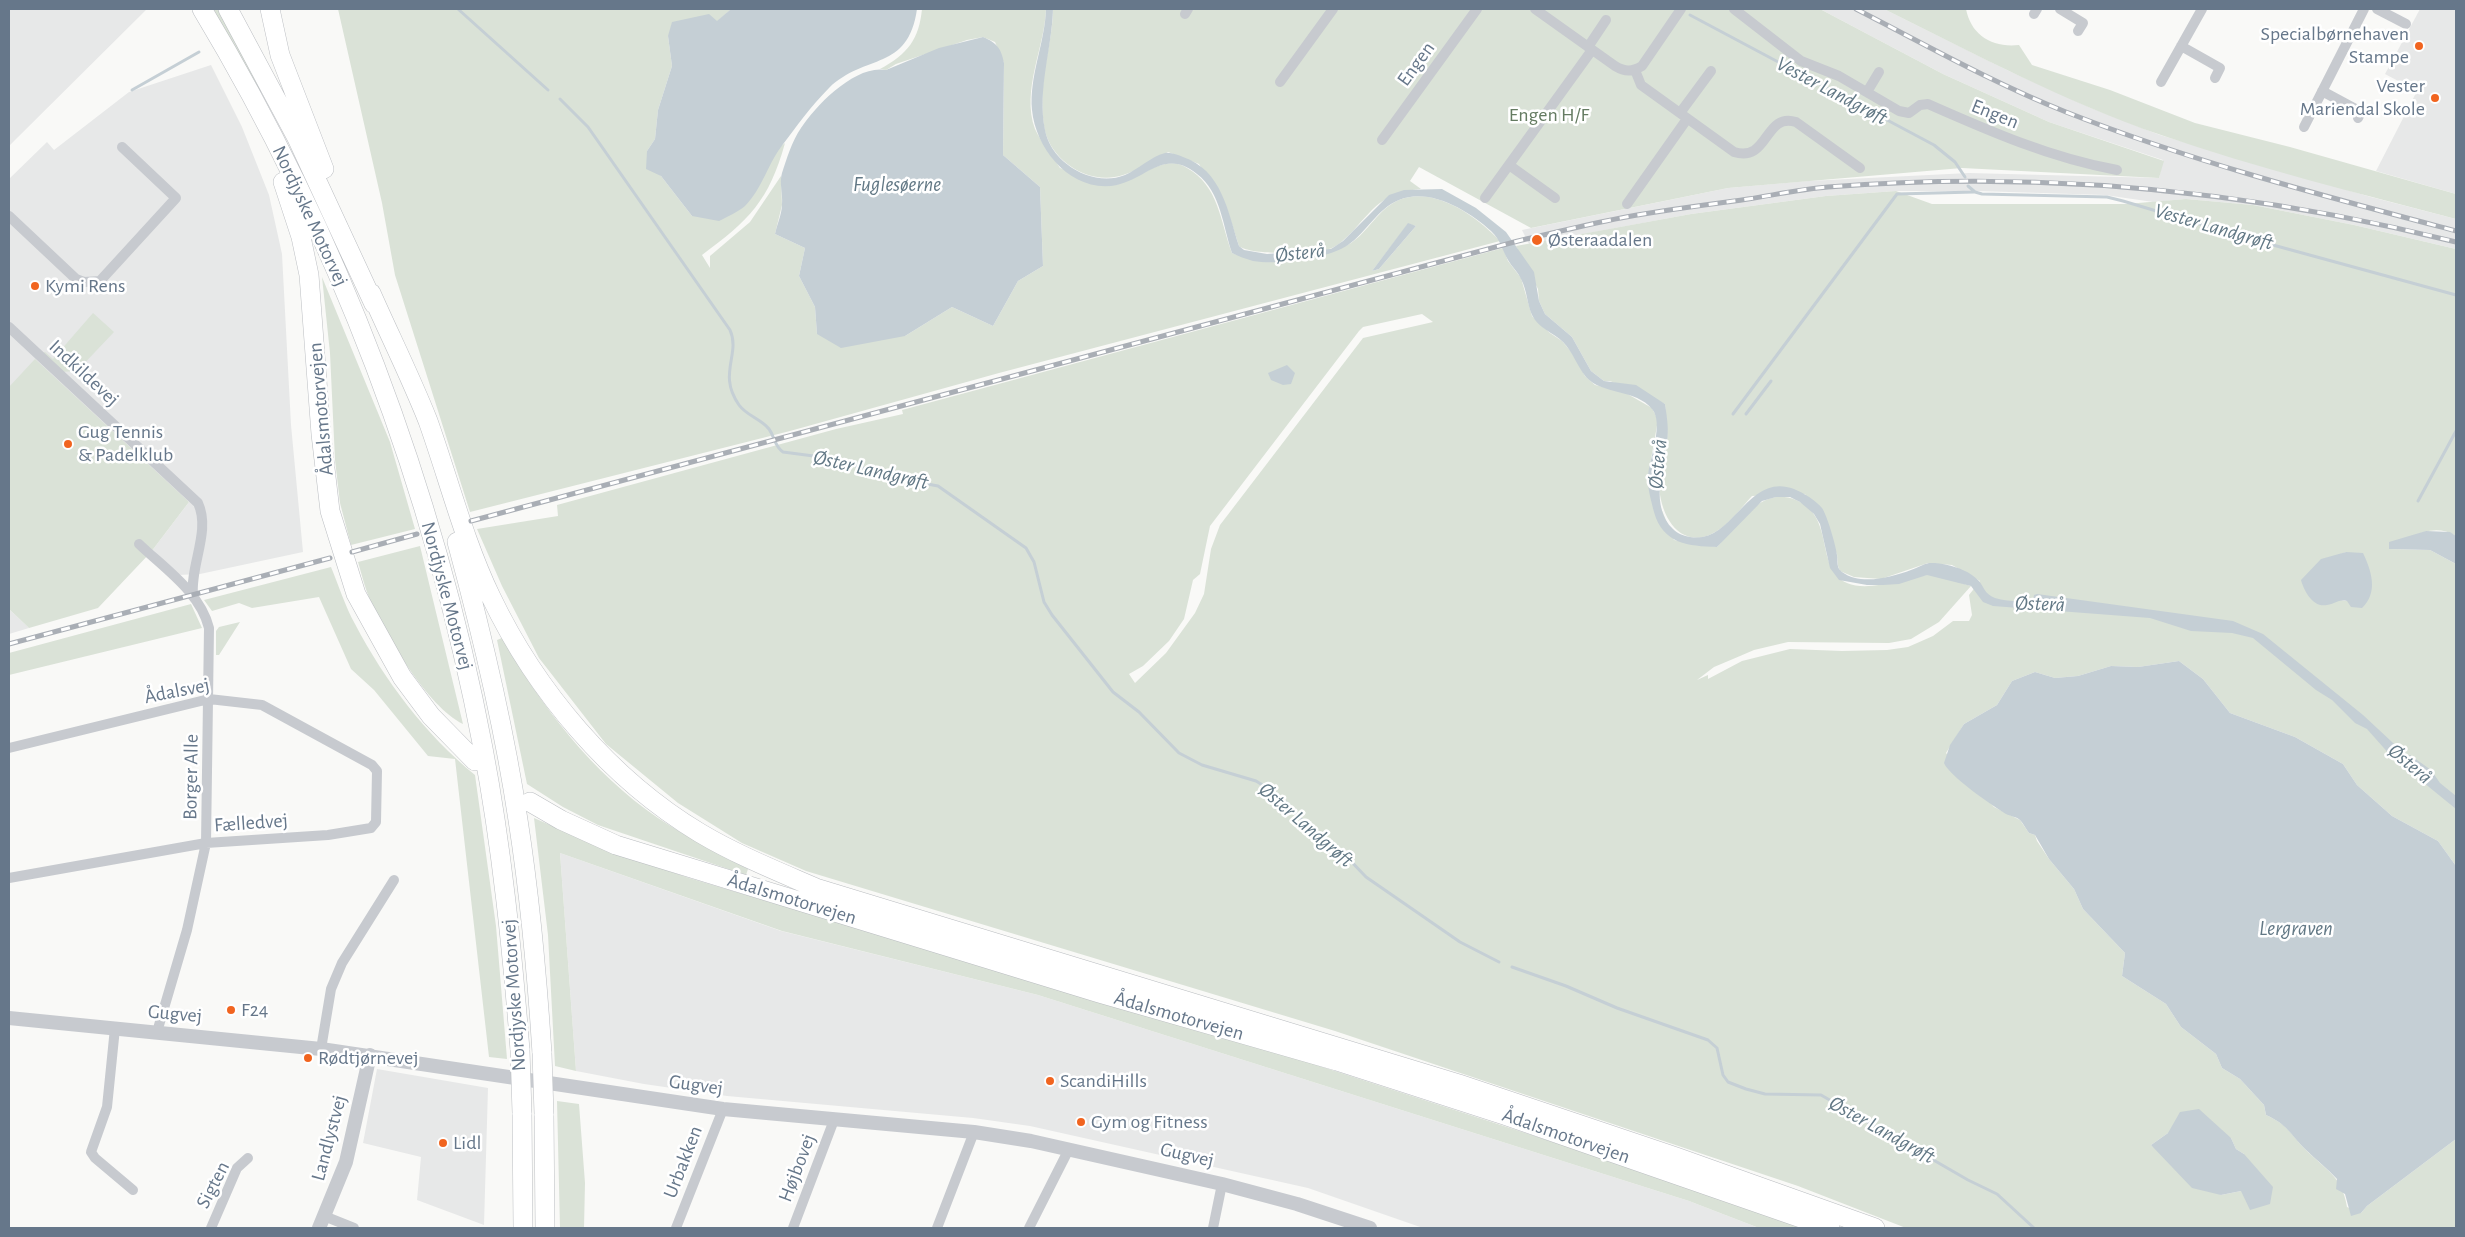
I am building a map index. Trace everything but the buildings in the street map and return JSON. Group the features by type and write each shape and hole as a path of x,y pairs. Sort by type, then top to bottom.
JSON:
{"highway":[{"name":"Nordjyske Motorvej","path":"202,9 281,153 346,294 398,430 433,539 469,679 496,824 507,898 520,1050 523,1228"},
{"name":"Nordjyske Motorvej","path":"228,9 298,138 369,289 419,423 451,524 491,675 518,818 536,971 542,1053 545,1228"},
{"path":"270,9 280,55 311,132 369,289"},
{"name":"Ådalsmotorvejen","path":"216,32 289,196 300,237 312,304 321,434 330,511 356,594 402,677 431,716 475,760"},
{"name":"Ådalsmotorvejen","path":"369,289 427,420 472,554 491,598 521,652 550,695 580,732 643,792 699,832 752,861 816,888 1459,1084 1676,1157 1875,1228"},
{"name":"Ådalsmotorvejen","path":"530,802 561,820 616,845 1099,993 1337,1061 1549,1130 1830,1228"}],"street":[{"path":"1280,82 1333,9"},
{"name":"Engen","path":"1382,140 1478,9"},
{"path":"1535,9 1621,70 1635,70 1642,66 1681,9"},
{"name":"Engen","path":"1734,9 1796,58 1839,76 1899,111 1909,113 1920,105 1928,104 2011,139 2073,161 2117,170"},
{"path":"2060,9 2083,23 2078,31"},
{"path":"2161,82 2202,9"},
{"path":"2304,127 2364,9"},
{"path":"2377,9 2406,24"},
{"path":"1485,198 1590,48 1606,20"},
{"path":"2181,46 2220,68 2215,78"},
{"path":"1635,70 1641,85 1734,152 1743,154 1757,149 1776,124 1790,120 1796,122 1860,168"},
{"path":"1627,204 1711,71"},
{"path":"1867,92 1878,72"},
{"path":"2322,91 2361,112 2358,118"},
{"path":"9,216 76,279 84,282 100,281 176,198 122,147"},
{"path":"1509,165 1555,198"},
{"name":"Indkildevej","path":"9,327 198,503 203,514 192,578 193,595"},
{"name":"Borger Alle","path":"139,544 193,595 205,613 209,628 206,843 187,930 157,1032"},
{"name":"Ådalsvej","path":"9,748 209,699 262,705 372,765 377,771 376,822"},
{"name":"Fælledvej","path":"9,878 206,843 328,835 371,828 376,822"},
{"path":"321,1049 328,1003 342,963 394,880"},
{"name":"Gugvej","path":"9,1018 370,1055 723,1109 974,1132 1069,1150 1222,1184 1280,1199 1370,1228"},
{"path":"114,1028 107,1108 91,1152 95,1158 133,1190"},
{"name":"Landlystvej","path":"322,1222 346,1162 370,1055"},
{"name":"Urbakken","path":"676,1228 723,1109"},
{"name":"Højbovej","path":"793,1228 834,1120"},
{"path":"937,1228 974,1132"},
{"path":"1029,1228 1069,1150"},
{"name":"Sigten","path":"211,1228 237,1168 248,1158"},
{"path":"1213,1228 1222,1184"},
{"path":"322,1222 354,1228"}],"shaded area":[{"path":"9,9 147,9 9,146"},
{"path":"1820,9 1884,9 2007,70 2091,108 2160,135 2371,197 2456,219 2456,249 2354,225 2253,205 2186,199 2153,202 2105,195 1978,191 1896,191 1826,196 1691,214 1529,244 1522,230 1728,188 1808,181 1969,173 2159,178 2163,160 2049,122 1943,74"},
{"name":"Vester Mariendal Skole","path":"2420,9 2456,9 2456,194 2376,171 2417,91 2385,74"},
{"path":"211,65 242,127 269,195 282,254 291,425 303,552 200,574 178,575 151,552 189,502 9,387 9,179 47,142 54,150 129,92"},
{"path":"9,609 29,628 9,634"},
{"path":"560,853 781,931 1038,995 1689,1201 1759,1228 1423,1228 1308,1188 1030,1126 973,1118 727,1096 644,1084 576,1071"},
{"path":"377,1069 488,1088 484,1225 417,1200 421,1157 363,1143"}],"green space":[{"path":"210,9 218,9 254,71 262,91 258,93"},
{"path":"338,9 731,9 717,22 668,36 672,66 658,110 655,139 647,151 661,176 692,216 785,143 772,180 755,208 733,231 702,255 710,268 710,256 750,222 781,176 782,205 775,234 805,248 799,276 815,307 817,334 905,336 952,307 993,326 1018,281 1043,266 1040,187 1003,155 1004,63 995,42 983,37 967,40 896,64 886,70 880,69 898,58 910,45 918,29 922,9 1046,9 1045,23 1032,84 1031,114 1035,129 1060,168 1116,185 1165,164 1182,165 1198,176 1212,194 1232,253 1257,260 1289,259 1345,246 1363,233 1385,209 1399,200 1412,196 1441,200 1454,206 1480,222 1500,241 999,373 790,431 470,512 395,275 382,203","holes":["1408,224 1416,226 1379,269 1372,271"]},
{"name":"Engen H/F","path":"1053,9 1820,9 1943,74 2049,122 2164,161 2159,178 1962,168 1728,188 1531,228 1419,167 1410,181 1421,189 1398,193 1382,201 1353,231 1332,248 1313,252 1270,253 1239,246 1228,212 1199,164 1168,152 1129,173 1111,178 1098,177 1075,169 1056,153 1049,143 1045,131 1042,108 1044,75 1052,28"},
{"path":"1884,9 1966,9 1978,33 1992,42 2019,45 2032,65 2110,90 2195,123 2290,147 2456,194 2456,219 2270,169 2197,147 2125,122 2055,92"},
{"path":"1896,191 1932,204 2126,204 2186,199 2253,205 2354,225 2456,249 2456,536 2439,530 2430,531 2413,536 2389,549 2430,550 2456,564 2456,866 2438,841 2392,816 2357,785 2343,764 2295,737 2230,713 2203,679 2179,661 2138,667 2111,666 2078,676 2055,678 2035,672 2012,681 1997,705 1964,724 1946,753 1994,807 2020,820 2029,833 2035,835 2049,859 2074,889 2083,909 2125,953 2122,976 2166,1004 2181,1027 2216,1054 2222,1068 2240,1079 2264,1105 2266,1115 2284,1126 2332,1174 2341,1187 2347,1207 2361,1213 2367,1206 2456,1139 2456,1228 1906,1228 1798,1186 1335,1031 806,871 742,843 678,803 606,744 539,658 502,586 477,529 558,516 557,505 836,429 903,414 902,410 1503,248 1508,261 1521,278 1532,316 1550,333 1562,341 1573,354 1585,376 1595,385 1624,392 1652,408 1658,420 1648,476 1674,540 1717,547 1742,519 1761,502 1783,497 1796,500 1808,508 1816,518 1831,566 1837,576 1847,583 1856,586 1887,584 1917,576 1931,575 1971,586 1939,622 1911,639 1889,643 1788,642 1754,650 1714,667 1697,680 1708,675 1708,679 1742,661 1790,649 1842,651 1887,650 1908,647 1933,636 1953,621 1969,621 1972,615 1969,595 1980,581 1952,565 1928,563 1881,579 1854,577 1840,571 1837,554 1805,494 1752,496 1728,523 1710,535 1698,538 1687,536 1678,530 1670,522 1664,511 1659,484 1667,443 1665,404 1610,381 1604,381 1591,371 1572,337 1545,314 1539,301 1538,289 1516,246 1691,214 1826,196","holes":["1422,314 1433,322 1363,338 1220,525 1211,549 1204,594 1195,613 1166,653 1135,683 1129,674 1143,666 1169,641 1184,619 1193,580 1200,574 1210,526 1359,331 1363,327","2346,552 2347,601 2339,600 2336,556","2168,1133 2231,1138 2236,1149 2244,1154 2241,1191 2221,1195 2151,1145"]},
{"path":"322,277 390,442 415,529 351,545 340,503 335,460 330,353"},
{"path":"93,313 114,332 77,371 60,372 43,353 45,352 53,359"},
{"name":"Gug Tennis & Padelklub","path":"35,359 189,502 151,552 98,608 29,628 9,609 9,387"},
{"path":"420,546 463,724 449,715 436,702 398,652 371,602 358,562"},
{"path":"331,567 351,617 379,666 423,724 439,742 475,775 496,926 507,1059 489,1057 455,759 428,756 374,690 351,669 319,597 252,608 239,603 212,611 204,600"},
{"path":"191,604 202,628 9,675 9,653"},
{"path":"240,622 219,655 216,655 216,631 219,627"},
{"path":"502,638 534,689 570,737 611,781 658,818 702,845 748,869 746,875 598,825 563,807 527,784 497,640"},
{"path":"534,818 603,848 689,878 1295,1058 1596,1156 1804,1228 1759,1228 1689,1201 1038,995 782,931 560,853 576,1071 555,1066 548,935"},
{"path":"557,1101 579,1104 585,1183 584,1228 560,1228"}],"water":[{"path":"731,9 917,9 912,29 905,43 895,52 843,77 829,88 781,147 751,199 745,206 719,221 692,216 661,176 646,169 647,151 655,139 658,110 672,66 668,36 672,22 709,14 717,21"},
{"name":"Østerå","path":"1046,9 1053,9 1043,99 1045,130 1049,142 1056,153 1075,170 1100,178 1113,178 1125,175 1154,157 1165,153 1172,153 1183,157 1196,163 1215,182 1227,206 1239,246 1244,250 1267,254 1331,249 1343,241 1389,195 1404,190 1442,189 1476,208 1506,232 1534,272 1539,301 1545,314 1572,337 1591,371 1604,381 1636,385 1665,404 1668,437 1661,475 1660,499 1666,520 1679,533 1690,537 1705,536 1718,530 1752,498 1764,490 1778,486 1798,491 1822,508 1833,538 1839,568 1842,572 1858,579 1886,577 1935,563 1955,567 1974,576 1986,592 1999,599 2033,601 2034,595 2037,594 2233,621 2263,634 2363,715 2407,756 2410,755 2431,770 2440,783 2456,796 2456,809 2391,756 2367,729 2355,723 2332,700 2316,690 2253,638 2232,633 2191,631 2150,618 1993,606 1983,602 1971,586 1927,575 1899,584 1883,585 1867,585 1839,580 1830,568 1820,524 1814,514 1800,502 1790,497 1776,497 1762,501 1717,547 1696,546 1670,537 1658,523 1649,489 1648,475 1657,432 1657,423 1652,409 1637,398 1601,387 1586,377 1563,342 1535,320 1530,311 1521,279 1508,260 1497,238 1482,223 1448,203 1436,199 1411,197 1399,200 1385,209 1361,234 1339,250 1302,260 1253,261 1232,253 1220,210 1211,190 1205,181 1185,167 1165,164 1117,185 1101,186 1086,183 1072,176 1049,154 1035,125 1032,110 1033,85"},
{"name":"Fuglesøerne","path":"983,37 992,41 998,47 1004,63 1003,155 1040,187 1043,266 1018,281 993,326 952,307 905,336 841,348 817,334 815,307 799,276 805,248 775,234 782,208 781,177 792,144 816,108 838,88 862,73 886,70 939,48"},
{"path":"1408,223 1416,226 1379,269 1372,271"},
{"path":"1287,365 1295,373 1291,384 1283,385 1271,380 1268,373"},
{"path":"2426,531 2450,532 2456,536 2456,564 2430,550 2389,549 2389,542"},
{"path":"2346,552 2363,553 2366,560 2372,581 2372,588 2367,602 2362,608 2351,607 2347,601 2339,601 2327,605 2317,604 2307,594 2301,580 2321,559"},
{"name":"Lergraven","path":"2179,661 2203,679 2230,713 2295,737 2343,764 2357,785 2392,816 2438,841 2456,866 2456,1139 2367,1206 2361,1213 2351,1216 2345,1194 2336,1189 2337,1179 2284,1126 2266,1115 2264,1105 2240,1079 2222,1068 2216,1054 2181,1027 2166,1004 2122,976 2125,953 2083,909 2074,889 2049,859 2035,835 2029,833 2019,819 2006,814 1972,790 1954,775 1944,763 1950,745 1964,724 1997,705 2012,681 2035,672 2055,678 2078,676 2111,666 2138,667"},
{"path":"2199,1109 2231,1138 2236,1149 2244,1154 2273,1187 2270,1204 2250,1210 2241,1191 2221,1195 2192,1188 2151,1145 2168,1133 2180,1112"}],"waterway":[{"name":"Øster Landgrøft","path":"458,9 548,90"},
{"name":"Vester Landgrøft","path":"1690,15 1934,145 1955,162 1965,177"},
{"path":"132,90 199,52"},
{"name":"Øster Landgrøft","path":"560,99 588,127 730,330 733,347 729,374 733,394 742,409 769,429 780,450 829,458 901,479 938,486 1026,548 1034,562 1044,602 1052,615 1113,692 1139,712 1179,753 1202,765 1256,781 1274,792 1289,805 1307,826 1346,856 1366,877 1460,942 1499,962"},
{"name":"Vester Landgrøft","path":"1968,186 1975,192 1982,194 2107,197 2240,236 2456,295"},
{"path":"1733,414 1897,194 1974,192"},
{"path":"1746,414 1771,381"},
{"path":"2418,501 2456,431"},
{"name":"Øster Landgrøft","path":"1512,967 1566,986 1617,1008 1708,1040 1717,1048 1723,1075 1728,1082 1765,1094 1821,1095 1968,1180 1997,1194 2034,1228"}],"railway":[{"path":"1856,9 2012,89 2114,130 2259,177 2456,231"},
{"path":"471,521 1518,241 1624,217 1808,189 1908,182 1987,181 2066,183 2144,189 2222,197 2300,209 2456,242"},
{"path":"352,552 417,534"},
{"path":"9,644 330,558"}],"place":[{"name":"Specialbørnehaven Stampe","path":"2419,46"},
{"name":"Vester Mariendal Skole","path":"2435,98"},
{"name":"Østeraadalen","path":"1537,240"},
{"name":"Kymi Rens","path":"35,286"},
{"name":"Gug Tennis & Padelklub","path":"68,444"},
{"name":"F24","path":"231,1010"},
{"name":"Rødtjørnevej","path":"308,1058"},
{"name":"ScandiHills","path":"1050,1081"},
{"name":"Gym og Fitness","path":"1081,1122"},
{"name":"Lidl","path":"443,1143"}]}
